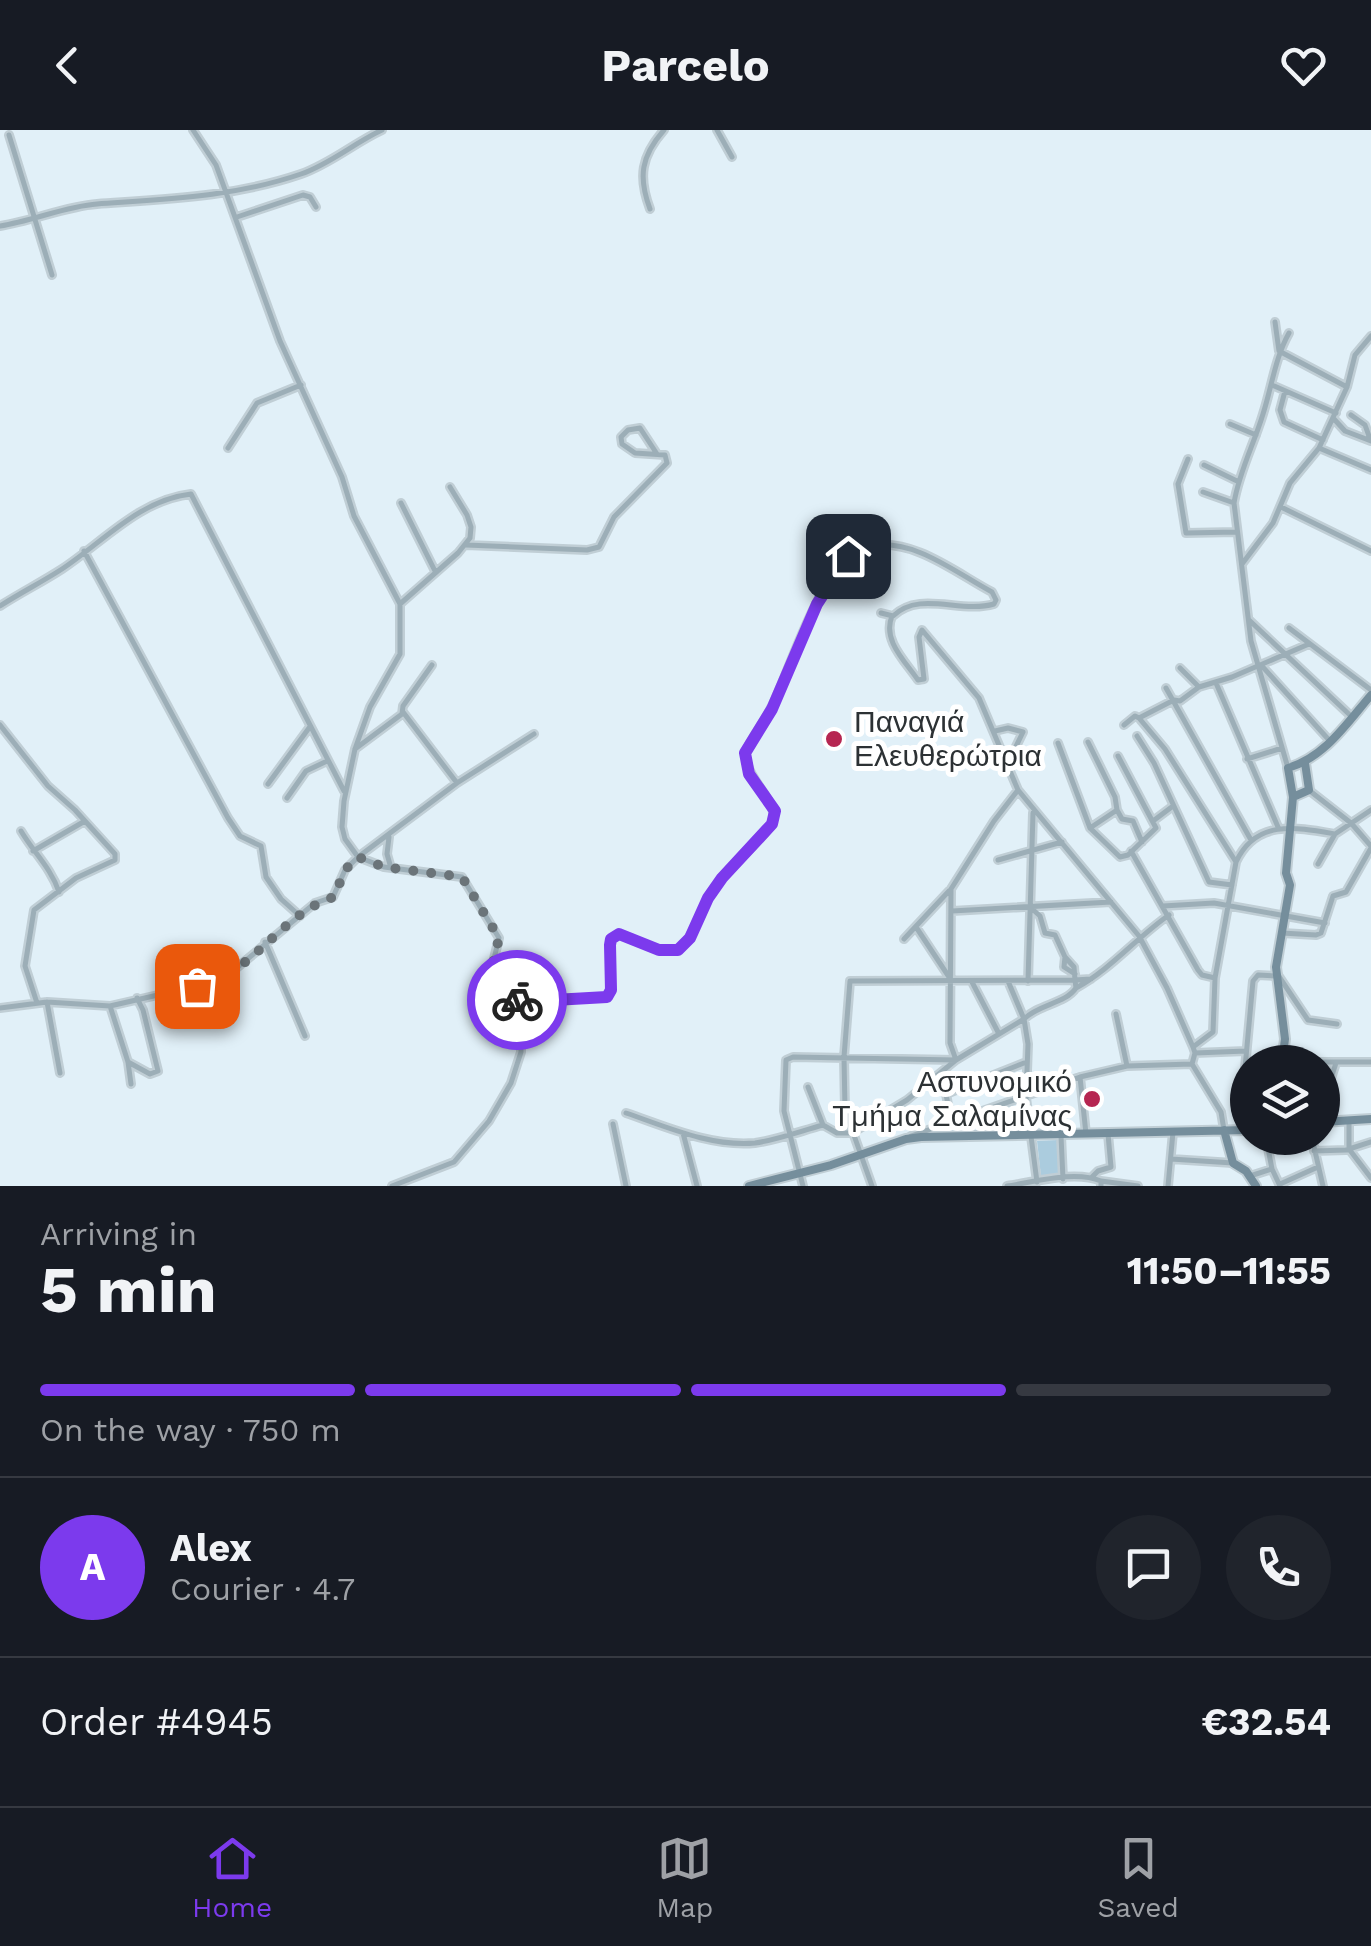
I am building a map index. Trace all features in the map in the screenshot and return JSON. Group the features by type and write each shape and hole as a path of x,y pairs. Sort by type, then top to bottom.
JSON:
{"main road":[{"path":"1283,1045 1276,974 1290,885 1286,873 1293,797 1288,768 1304,764 1331,742 1371,693"},
{"path":"1293,797 1309,790 1304,764"},
{"path":"1340,1121 1371,1119"},
{"path":"1224,1130 1233,1163 1256,1186"},
{"path":"749,1186 800,1174 906,1139 936,1135 1061,1136 1230,1130"}],"street":[{"path":"192,130 210,155 228,194 261,296 342,477 354,516 400,604 400,654 370,706 355,749 345,794 344,840 370,864 458,875 468,882 499,938 491,971 513,992 520,1010 521,1052 517,1070 488,1121 449,1166 392,1186"},
{"path":"0,226 96,204 228,194 313,170 382,130"},
{"path":"650,209 642,166 664,130"},
{"path":"717,130 732,157"},
{"path":"8,135 31,221 52,274"},
{"path":"236,218 303,195 310,197 316,207"},
{"path":"1276,322 1278,351 1272,386 1237,481 1234,503 1248,618 1288,768"},
{"path":"1278,351 1289,332"},
{"path":"1242,564 1265,536 1290,484 1319,448 1347,386 1355,355 1371,336"},
{"path":"1278,351 1347,386"},
{"path":"228,448 258,404 301,385"},
{"path":"1272,386 1335,416 1345,431 1371,441 1365,425 1350,415"},
{"path":"1285,391 1280,410 1284,422 1323,440"},
{"path":"1230,424 1256,435"},
{"path":"466,545 587,550 599,547 614,517 667,463 667,457 631,451 622,444 622,437 628,430 640,428 657,454"},
{"path":"1319,448 1371,470"},
{"path":"1188,459 1178,484 1186,533 1236,532"},
{"path":"1204,464 1237,481"},
{"path":"400,604 466,545 471,527 450,487"},
{"path":"1203,492 1234,503"},
{"path":"0,606 63,568 151,506 188,494 195,497 345,794"},
{"path":"401,503 435,571"},
{"path":"1282,507 1371,551"},
{"path":"520,1010 536,1001 607,997 611,990 611,939 619,934 659,950 678,950 690,938 708,898 766,832 775,811 749,774 745,753 772,709 817,604 848,556 869,546 912,550 992,592 996,600 994,604 975,608 912,602 892,616 890,638 918,680 924,679 919,636 922,630 979,698 1018,790 1139,936 1168,988 1194,1050 1192,1064 1221,1112 1224,1130"},
{"path":"84,551 228,818 240,836 261,846 266,877 281,900 300,916"},
{"path":"881,613 892,616"},
{"path":"1248,618 1352,717"},
{"path":"1289,628 1371,693"},
{"path":"1140,718 1174,700 1180,701 1198,687 1309,644"},
{"path":"432,665 403,706 404,712 456,783"},
{"path":"1259,665 1331,742"},
{"path":"1180,668 1198,687"},
{"path":"1215,682 1278,827"},
{"path":"1166,688 1252,840"},
{"path":"355,749 404,712"},
{"path":"1124,724 1135,716 1140,718 1165,749 1236,862"},
{"path":"0,725 48,786 115,854 115,860 76,878 32,914 25,966 37,1004"},
{"path":"268,784 310,728"},
{"path":"994,731 1008,728 1024,732 1008,763"},
{"path":"0,1008 48,1002 110,1006 226,974 241,966 264,942 315,903 335,896 345,870 358,857 456,783 534,734"},
{"path":"1137,736 1208,882 1232,885"},
{"path":"1088,742 1115,797 1120,817 1133,821 1148,812"},
{"path":"1058,743 1090,828 1118,856 1124,856 1156,830 1118,756"},
{"path":"1247,759 1283,748"},
{"path":"288,798 306,771 319,763 328,764"},
{"path":"904,939 951,889 1018,790"},
{"path":"1282,932 1321,932 1333,896 1346,892 1371,847 1351,824 1309,790"},
{"path":"1153,821 1173,806"},
{"path":"1028,981 1033,810"},
{"path":"1090,828 1117,810"},
{"path":"1318,864 1334,834 1371,810"},
{"path":"32,851 85,821"},
{"path":"1133,821 1142,842"},
{"path":"1194,1050 1213,1032 1215,978 1236,862 1252,840 1278,827 1334,834"},
{"path":"22,831 32,851 47,865 58,892"},
{"path":"390,834 387,854 391,868"},
{"path":"998,860 1062,842"},
{"path":"1132,852 1201,974 1215,978"},
{"path":"951,889 950,1044 956,1060"},
{"path":"952,910 1111,902"},
{"path":"1163,906 1229,905 1325,922"},
{"path":"808,1087 823,1125 837,1133 852,1133 907,1100 956,1060 1034,1010 1071,995 1076,980 1074,966 1065,957 1056,935 1045,933 1040,916 1030,907"},
{"path":"872,1186 845,1110 848,984 854,980 1092,980 1139,936 1169,916"},
{"path":"915,927 943,973 953,982"},
{"path":"264,942 306,1036"},
{"path":"1247,1045 1254,977 1276,974 1308,1020 1337,1024"},
{"path":"1008,980 1024,1019 1028,1044 1026,1098 1037,1182"},
{"path":"972,982 999,1034"},
{"path":"128,1062 150,1074 158,1072 144,1010 137,998"},
{"path":"48,1002 60,1072"},
{"path":"110,1006 131,1084"},
{"path":"1116,1014 1127,1066"},
{"path":"1194,1050 1230,1051"},
{"path":"803,1186 784,1112 786,1060 956,1060"},
{"path":"1340,1062 1371,1062"},
{"path":"946,1094 1025,1063"},
{"path":"906,1139 919,1131 1080,1077 1127,1066 1192,1064"},
{"path":"938,1075 951,1121"},
{"path":"1080,1077 1086,1134"},
{"path":"626,1113 683,1133 742,1143 823,1125"},
{"path":"1350,1120 1349,1149 1371,1178"},
{"path":"613,1124 626,1186"},
{"path":"1168,1186 1174,1132"},
{"path":"683,1133 697,1186"},
{"path":"1092,1177 1111,1167 1108,1134"},
{"path":"1061,1136 1063,1178"},
{"path":"1340,1148 1371,1142"},
{"path":"1269,1155 1280,1185 1318,1167"},
{"path":"1315,1155 1323,1186"},
{"path":"1171,1159 1233,1163"},
{"path":"1250,1176 1272,1169"},
{"path":"1007,1186 1092,1177 1101,1184 1138,1186"}],"shaded area":[{"path":"1057,1140 1060,1177 1041,1177 1037,1141"}],"way so far":[{"path":"197,986 241,966 264,942 311,906 334,897 345,870 358,857 384,867 458,875 468,882 499,938 491,971 517,1000"}],"place":[{"name":"Παναγιά Ελευθερώτρια","path":"834,739"},
{"name":"Αστυνομικό Τμήμα Σαλαμίνας","path":"1092,1099"}],"route":[{"path":"517,1000 520,1010 536,1001 607,997 611,990 611,939 619,934 670,952 690,938 712,891 776,816 746,768 745,753 772,709 817,604 848,556"}]}
